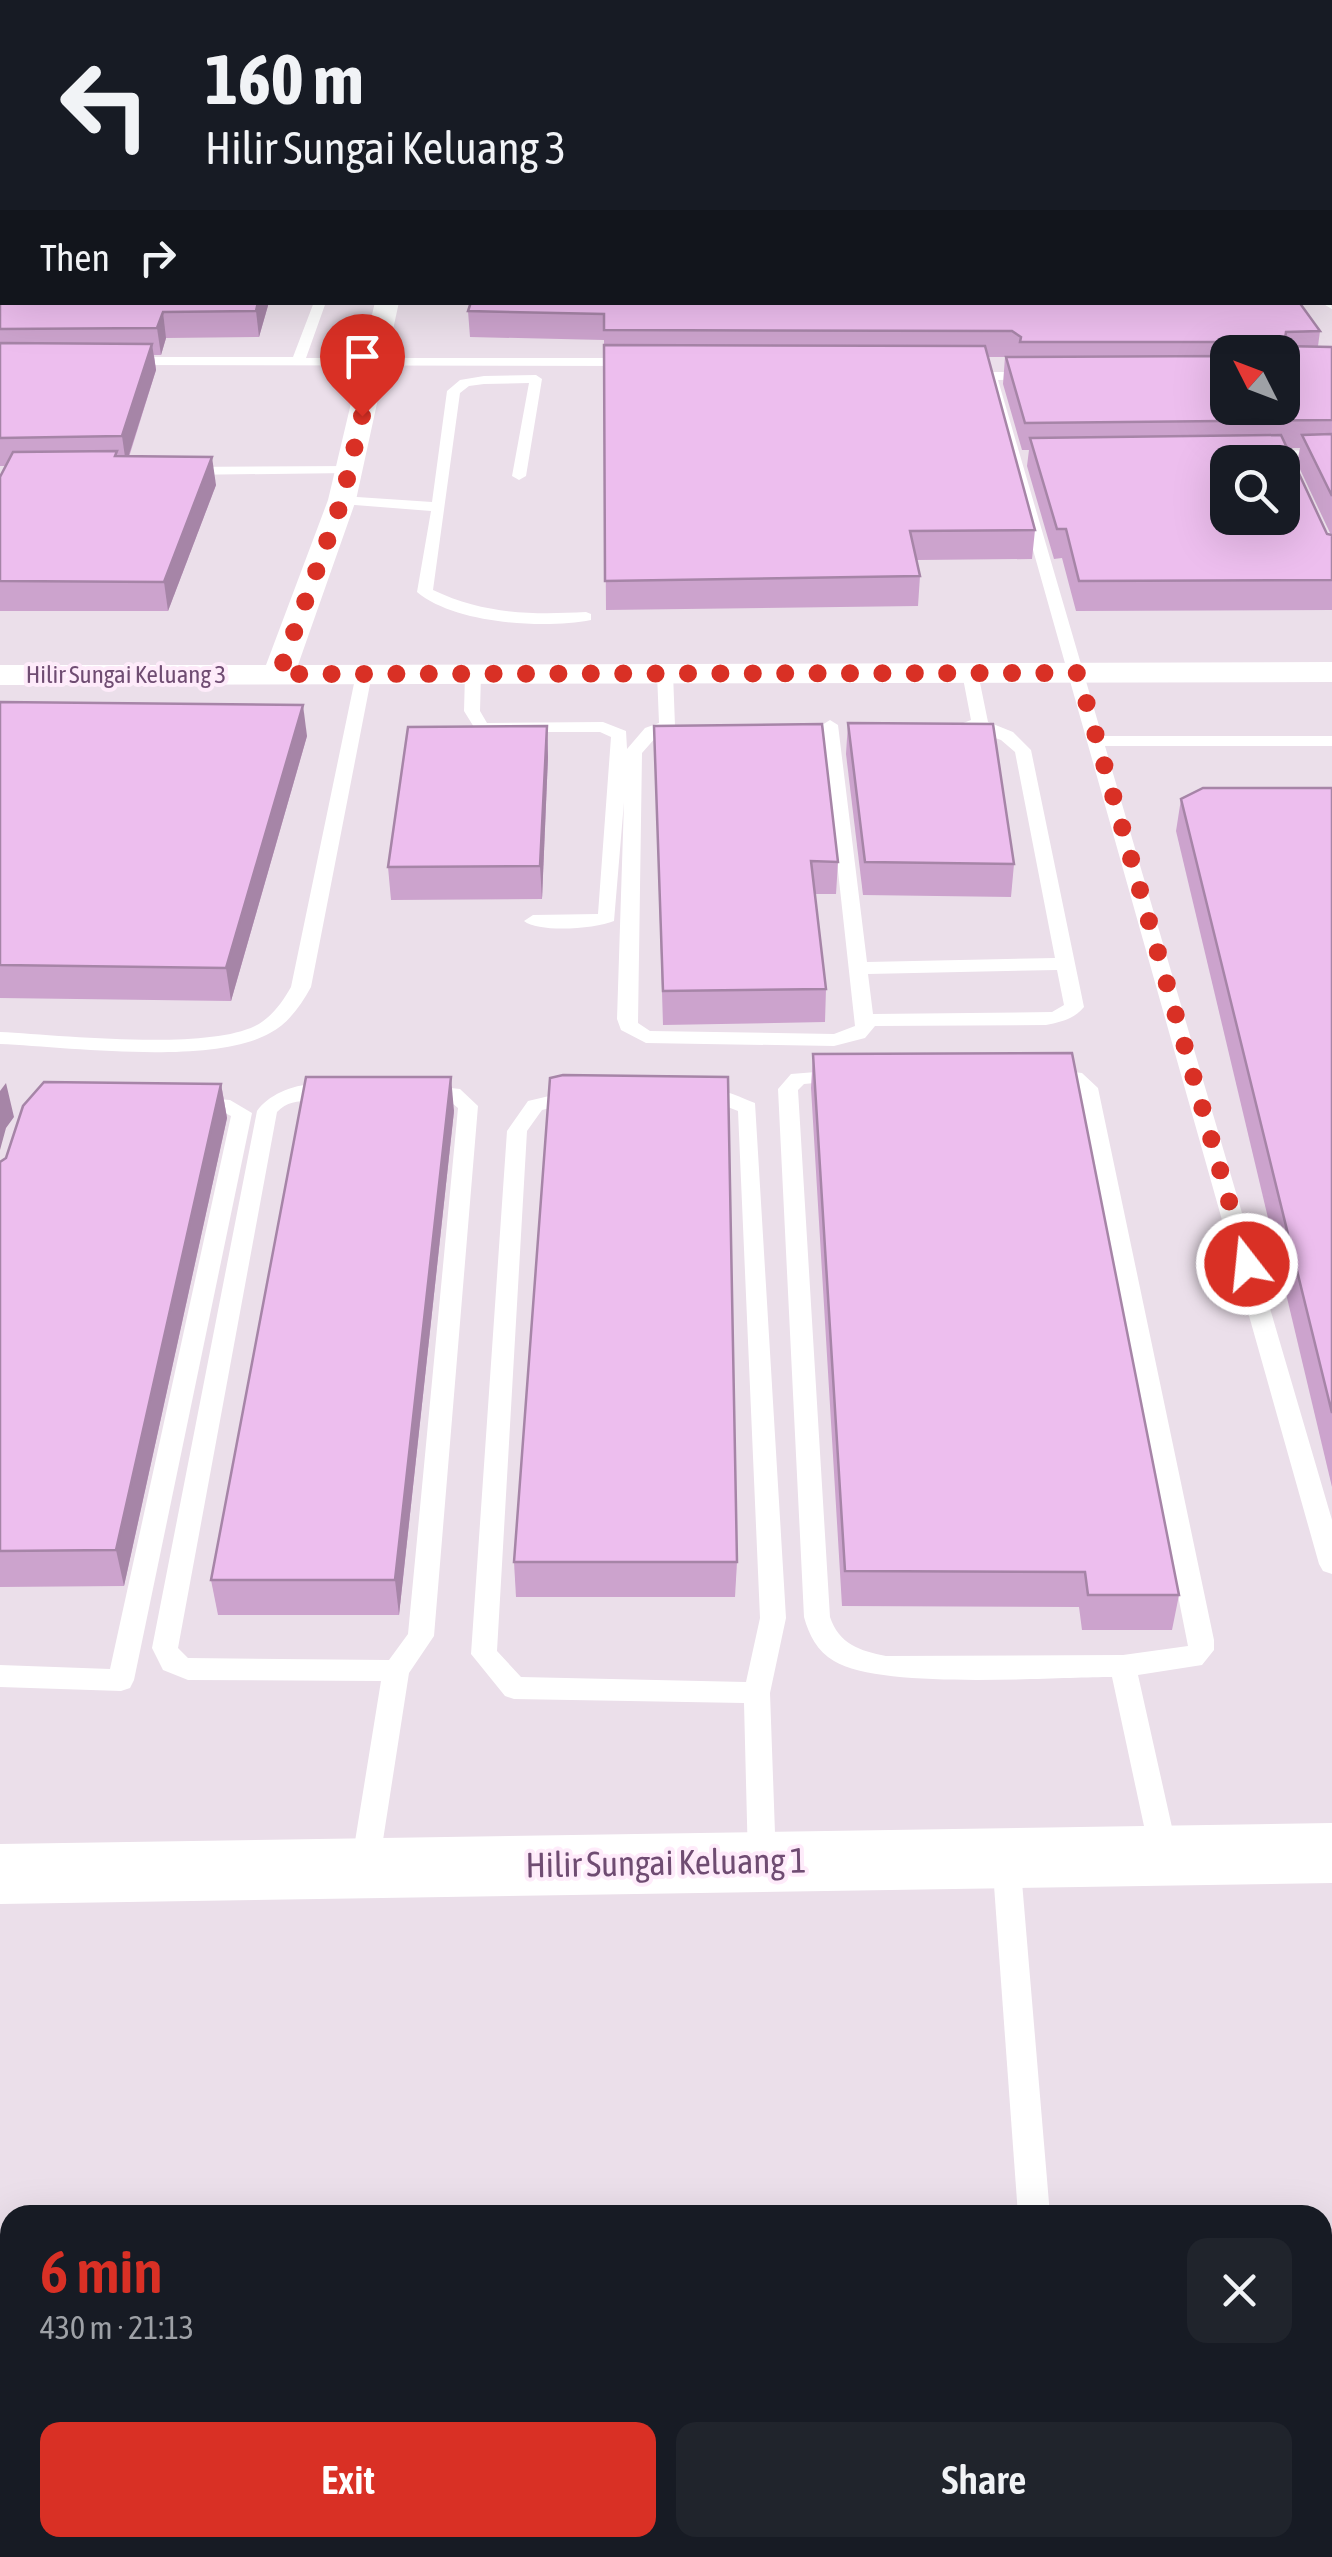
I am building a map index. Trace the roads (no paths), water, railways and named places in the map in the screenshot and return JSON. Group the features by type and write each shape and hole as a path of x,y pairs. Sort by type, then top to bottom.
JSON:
{"street":[{"path":"279,674 342,500 387,305"},
{"name":"Hilir Sungai Keluang 3","path":"0,674 1332,672"},
{"name":"Hilir Sungai Keluang 1","path":"20,1882 365,1868 1332,1854"}],"lane":[{"path":"298,361 319,305"},
{"path":"113,361 643,362"},
{"path":"1046,370 988,370 1025,458 1078,673 1332,1564"},
{"path":"519,476 536,379 465,383 454,391 440,507 424,592 460,610 510,621 586,617"},
{"path":"1300,455 1332,454"},
{"path":"174,471 349,469"},
{"path":"342,500 440,507"},
{"path":"970,673 980,725"},
{"path":"0,1038 192,1042 258,1032 276,1021 301,987 364,674"},
{"path":"473,674 471,714 483,728 603,727 620,735 607,917 595,922 533,922"},
{"path":"665,674 676,726 651,732 634,752 628,1026 646,1037 834,1040 858,1034 866,1020 830,725"},
{"path":"866,1020 1058,1017 1074,1007 1023,750 1007,736 980,725 942,725"},
{"path":"1097,741 1332,741"},
{"path":"860,968 1067,964"},
{"path":"867,1076 808,1076 790,1082 788,1088 817,1616 822,1638 850,1661 886,1667 1124,1666 1193,1658 1202,1640 1088,1088 1076,1077 1025,1076"},
{"path":"365,1868 396,1671 421,1636 468,1106 464,1099 444,1090 405,1091"},
{"path":"346,1093 288,1095 278,1098 267,1111 165,1648 167,1658 175,1666 188,1668 396,1671"},
{"path":"599,1095 579,1095 535,1105 517,1132 484,1654 514,1688 758,1693"},
{"path":"678,1095 718,1096 748,1108 773,1618 758,1693 762,1862"},
{"path":"0,1676 121,1680 242,1113 223,1104 164,1102"},
{"path":"1124,1666 1164,1854"},
{"path":"1006,1858 1033,2205"}]}
